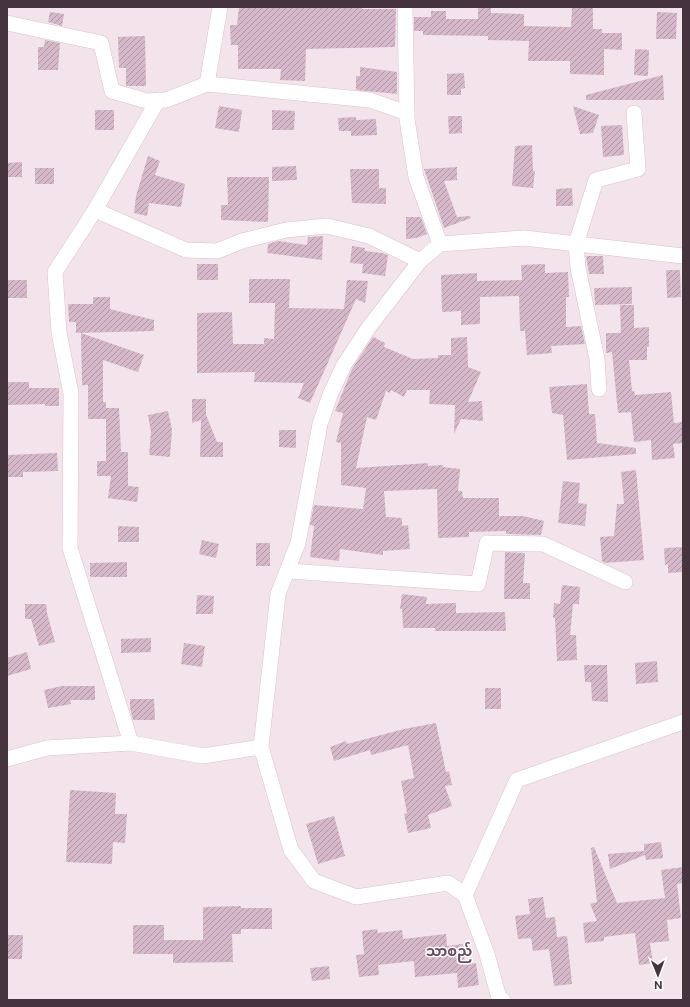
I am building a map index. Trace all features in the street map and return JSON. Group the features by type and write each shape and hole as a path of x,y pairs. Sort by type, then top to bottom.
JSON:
{"street":[{"path":"207,84 220,7"},
{"path":"405,7 407,113 416,177 440,244"},
{"path":"7,23 101,43 112,91 147,101 166,100 207,84 370,100 407,113"},
{"path":"131,743 70,548 71,394 59,332 55,272 95,210 158,100"},
{"path":"600,389 597,359 578,268 576,244 596,180 638,169 634,113"},
{"path":"95,210 186,250 217,251 242,241 286,230 327,226 369,236 420,261"},
{"path":"503,1000 499,998 487,954 465,895 448,883 356,897 314,881 291,850 261,747 278,594 298,543 320,424 330,395 344,365 369,327 394,297 420,261 440,244 524,238 683,256"},
{"path":"288,571 478,584 487,543 544,544 625,582"},
{"path":"465,895 518,780 683,722"},
{"path":"7,759 47,748 131,743 203,756 261,747"}],"building":[{"path":"239,7 362,7 362,9 396,9 395,47 306,49 305,81 280,80 281,69 238,69 238,45 231,45 230,25 237,25"},
{"path":"478,7 491,7 491,13 524,14 524,26 571,27 572,7 593,7 593,29 602,29 602,33 622,33 622,50 604,49 604,75 570,74 570,61 528,61 529,41 488,40 488,36 423,35 423,31 414,31 414,17 431,17 431,11 446,11 446,19 478,19"},
{"path":"50,12 64,14 62,26 48,22"},
{"path":"657,12 677,13 676,39 656,39"},
{"path":"145,36 146,86 126,86 126,68 119,68 118,37"},
{"path":"45,40 60,43 58,70 38,70 38,47 44,47"},
{"path":"635,49 649,50 648,76 634,75"},
{"path":"360,67 397,72 397,94 356,90 356,76 360,76"},
{"path":"464,73 465,88 461,89 461,95 447,95 447,74"},
{"path":"663,75 664,100 586,100 586,95"},
{"path":"219,106 242,110 239,132 215,128"},
{"path":"573,106 599,115 593,133 580,134"},
{"path":"95,110 114,110 114,130 95,130"},
{"path":"272,110 295,111 294,130 272,130"},
{"path":"448,116 462,116 462,133 449,134"},
{"path":"356,117 356,120 376,119 377,135 351,136 351,131 339,131 338,118"},
{"path":"622,125 624,155 603,157 601,126"},
{"path":"532,145 533,171 535,171 533,188 512,186 515,146"},
{"path":"148,156 160,161 155,175 185,184 181,207 149,203 147,216 134,213 136,196"},
{"path":"22,162 22,177 7,177 7,163"},
{"path":"296,166 297,180 272,181 272,167"},
{"path":"457,167 457,180 444,181 457,217 470,216 471,218 444,228 424,169"},
{"path":"35,168 54,168 54,184 35,184"},
{"path":"350,169 379,169 379,188 386,188 386,204 352,203"},
{"path":"227,177 269,177 268,222 221,220 221,205 228,205"},
{"path":"572,188 573,206 556,206 556,189"},
{"path":"406,217 421,217 427,234 416,238 406,239"},
{"path":"323,236 322,260 267,253 268,244 278,241 307,245 308,237"},
{"path":"352,246 365,248 365,251 388,255 385,276 362,273 363,264 350,263"},
{"path":"586,256 603,256 604,274 589,274"},
{"path":"197,264 218,264 218,280 197,280"},
{"path":"545,264 545,273 568,272 569,297 566,297 566,327 581,326 585,344 551,346 552,353 527,355 525,331 520,331 519,296 480,297 480,324 461,325 461,311 442,312 441,275 477,273 477,281 522,280 521,265"},
{"path":"666,270 680,270 681,297 667,298"},
{"path":"249,279 290,279 289,308 344,309 347,280 368,281 365,303 356,299 310,403 298,398 304,383 254,382 255,372 197,373 197,313 232,312 233,344 264,344 264,338 274,339 275,303 249,303"},
{"path":"7,280 27,280 27,298 7,298"},
{"path":"632,287 632,304 595,305 594,288"},
{"path":"93,297 110,297 110,309 154,320 154,331 76,333 76,322 69,322 68,304 93,304"},
{"path":"620,305 634,305 634,328 649,327 649,347 647,347 647,360 629,360 632,391 634,391 635,395 671,392 674,423 683,422 683,443 673,444 675,458 652,460 651,440 634,442 631,412 618,413 612,352 606,353 606,333 621,333"},
{"path":"81,333 144,355 138,372 103,360 103,402 106,402 106,408 119,408 121,452 128,452 128,486 139,487 137,502 108,498 111,476 97,476 97,461 106,461 106,419 88,419 88,385 82,385"},
{"path":"373,337 385,343 384,347 413,359 438,358 438,355 451,355 451,338 467,337 468,367 481,372 468,402 482,401 483,421 461,419 454,434 455,405 429,404 430,390 407,390 404,397 391,390 390,393 386,391 376,420 367,417 356,468 428,463 428,466 443,465 443,467 460,469 458,491 462,491 463,498 499,498 499,516 523,516 544,521 541,535 506,534 506,531 469,532 469,537 438,538 437,489 384,491 386,517 402,518 402,526 408,525 410,549 383,551 383,555 340,549 339,561 310,557 314,526 310,525 314,505 363,509 366,488 341,485 341,443 336,442 343,413 335,411 352,369"},
{"path":"8,382 29,382 29,388 59,388 59,406 45,406 45,404 8,405"},
{"path":"587,384 589,414 595,414 597,443 636,448 636,454 567,460 563,415 552,413 549,387"},
{"path":"192,399 206,399 206,415 217,442 223,442 223,457 200,457 201,420 192,423"},
{"path":"168,411 172,430 170,457 149,455 151,432 148,415"},
{"path":"279,430 296,430 296,448 279,447"},
{"path":"57,453 58,471 23,472 23,477 7,477 7,455"},
{"path":"636,470 644,560 605,563 602,561 600,537 614,536 617,504 624,504 621,472"},
{"path":"563,481 580,483 578,503 587,504 585,526 558,523"},
{"path":"118,526 139,527 139,542 118,542"},
{"path":"202,540 219,544 216,558 199,554"},
{"path":"256,543 270,543 270,566 256,566"},
{"path":"683,547 683,572 668,573 668,564 665,565 664,548"},
{"path":"505,552 525,553 523,583 530,583 530,599 504,599"},
{"path":"127,562 127,577 90,577 90,563"},
{"path":"562,585 580,587 579,604 573,604 570,635 576,635 577,660 557,661 555,618 553,618 554,603 560,604"},
{"path":"402,594 427,597 426,604 456,603 456,613 505,612 506,631 435,631 435,628 403,628 402,609 400,609"},
{"path":"197,595 214,596 213,614 196,614"},
{"path":"25,604 46,604 55,642 39,646 31,619 25,619"},
{"path":"151,638 151,652 121,653 121,639"},
{"path":"184,643 205,646 202,667 181,664"},
{"path":"27,652 31,669 7,676 7,658"},
{"path":"657,661 658,682 636,684 635,663"},
{"path":"584,665 607,665 608,702 592,701 591,682 585,682"},
{"path":"62,686 95,686 95,700 70,700 71,704 48,708 44,690"},
{"path":"485,688 501,688 501,709 485,709"},
{"path":"130,699 154,699 155,720 133,720 130,708"},
{"path":"436,723 446,772 449,771 452,785 445,786 452,806 428,815 431,828 408,833 404,814 407,813 401,781 414,778 408,745 371,755 370,750 334,761 330,747 346,741 347,744 404,729"},
{"path":"70,790 116,793 115,814 127,814 125,843 113,842 112,864 66,862"},
{"path":"334,816 345,856 318,864 306,824"},
{"path":"661,842 663,858 646,860 645,855 610,869 608,854 644,851 644,844"},
{"path":"594,847 617,903 665,898 661,870 683,867 683,883 677,884 681,918 667,920 669,941 650,943 653,963 639,965 635,933 604,937 604,941 585,943 583,923 597,921 590,904 597,902 591,848"},
{"path":"543,897 546,918 555,917 557,937 567,936 572,984 554,986 549,949 533,951 531,938 518,939 515,916 530,914 528,899"},
{"path":"241,906 241,908 272,908 272,929 241,929 241,934 232,934 233,962 173,963 173,954 133,954 133,925 164,925 164,940 203,940 203,907"},
{"path":"377,929 378,933 402,930 403,939 446,934 447,946 463,944 465,964 476,963 479,985 458,988 457,973 415,977 414,961 378,965 379,975 359,977 356,955 364,954 362,931"},
{"path":"7,935 23,935 22,959 7,959"},
{"path":"329,966 330,979 312,981 310,968"}],"district":[{"name":"သာစည်","path":"449,951"}]}
